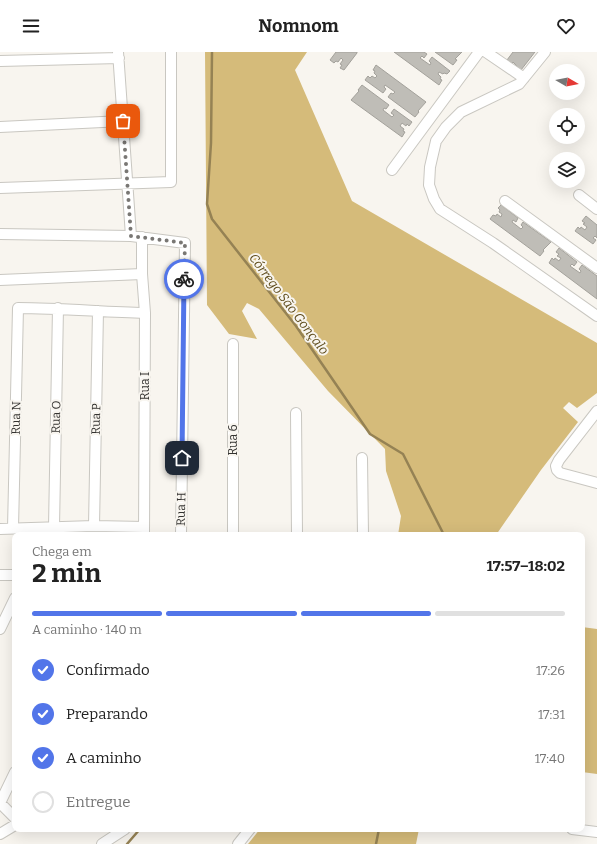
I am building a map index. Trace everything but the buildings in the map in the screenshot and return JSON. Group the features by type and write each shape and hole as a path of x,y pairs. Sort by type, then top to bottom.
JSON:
{"street":[{"path":"0,188 171,182 171,52"},
{"path":"392,170 479,52"},
{"path":"486,52 524,78"},
{"path":"545,52 519,84 461,112 446,127 436,141 430,167 429,185 434,199 440,209 597,316"},
{"path":"0,61 118,55 131,236"},
{"path":"0,128 123,121"},
{"path":"579,195 597,209"},
{"path":"505,201 597,268"},
{"path":"0,234 142,237"},
{"name":"Rua H","path":"142,237 185,243 181,532"},
{"name":"Rua I","path":"142,237 142,274 145,313 144,531"},
{"path":"0,280 142,274"},
{"name":"Rua N","path":"13,528 18,308 58,308"},
{"path":"58,308 145,313"},
{"name":"Rua O","path":"54,527 58,308"},
{"name":"Rua P","path":"94,526 98,311"},
{"name":"Rua 6","path":"233,344 233,532"},
{"path":"597,411 556,466 560,473 597,483"},
{"path":"296,413 297,532"},
{"path":"362,458 363,532"},
{"path":"0,529 94,526 144,531"},
{"path":"0,575 12,575"},
{"path":"0,629 12,604"},
{"path":"12,778 0,803 12,815"},
{"path":"0,834 12,827"},
{"path":"585,831 597,832"},
{"path":"102,844 120,832"},
{"path":"238,844 248,832"}],"shaded area":[{"path":"205,52 307,52 295,70 352,201 597,343 597,393 577,408 569,402 563,408 578,422 541,470 498,532 398,532 401,516 386,471 385,449 328,391 259,309 247,303 242,311 257,339 229,334 207,305"},
{"path":"585,627 597,629 597,774 585,772"},
{"path":"258,832 418,832 416,844 248,844"}],"waterway":[{"name":"Córrego São Gonçalo","path":"212,52 211,143 207,204 212,219 296,326 370,434 403,454 442,532"},
{"path":"127,844 137,832"},
{"path":"376,844 378,832"}],"way so far":[{"path":"123,121 131,236 185,243 184,279"}],"route":[{"path":"182,458 184,279"}]}
